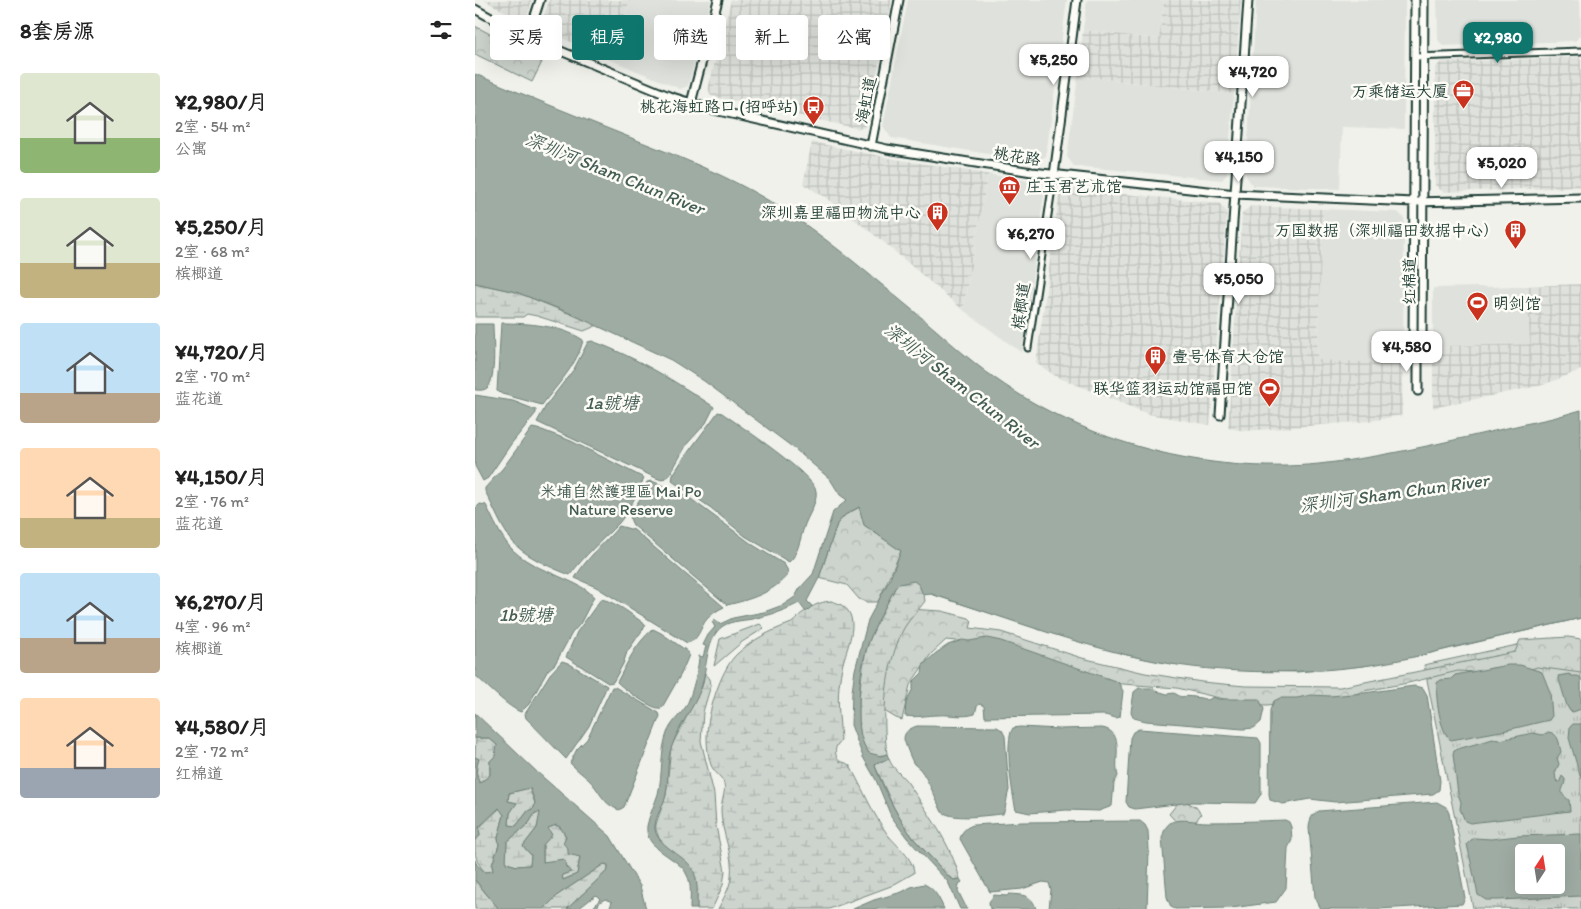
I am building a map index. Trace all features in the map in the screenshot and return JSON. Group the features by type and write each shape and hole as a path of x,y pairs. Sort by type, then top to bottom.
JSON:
{"main road":[{"path":"535,15 540,0"},
{"path":"691,103 718,0"},
{"name":"海虹道","path":"871,146 899,0"},
{"name":"槟榔道","path":"1053,175 1077,0"},
{"path":"1220,415 1248,0"},
{"name":"红棉道","path":"1415,0 1413,342 1418,355"},
{"name":"红棉道","path":"1418,355 1422,342 1424,0"},
{"name":"桃花路","path":"475,9 490,17"},
{"name":"桃花路","path":"562,51 660,92 714,110 871,146 1053,175 1236,194 1414,202 1581,198"},
{"path":"1418,355 1418,391"}],"street":[{"path":"1415,58 1581,51"},
{"name":"槟榔道","path":"1028,348 1053,175"}],"shaded area":[{"path":"484,0 532,0 528,15 511,15"},
{"path":"549,0 630,0 625,15 572,15 572,43 562,38 562,15 544,15"},
{"path":"630,0 711,0 707,15 654,15 654,60 695,60 688,86 680,89 611,60 644,60 644,15 625,15"},
{"path":"731,0 892,0 889,15 818,15 818,60 880,60 866,127 859,129 711,96 708,89 715,60 726,60 726,19"},
{"path":"908,0 1067,0 1046,156 1036,162 891,138 883,126"},
{"path":"1087,0 1164,0 1159,39 1083,30"},
{"path":"1164,0 1241,0 1234,94 1078,76 1083,30 1159,39"},
{"path":"1256,0 1405,0 1404,129 1342,127 1340,189 1253,186 1246,176"},
{"path":"1437,0 1580,0 1581,35 1575,41 1443,46 1438,40"},
{"name":"万乘储运大厦","path":"1579,57 1581,59 1581,187 1443,192 1435,185 1435,68 1441,62"},
{"path":"1078,76 1234,94 1227,174 1222,180 1074,166 1067,157"},
{"path":"812,142 895,159 988,174 963,310 886,244 828,199 803,184"},
{"path":"988,174 1035,182 1044,194 1022,353 963,310"},
{"path":"1072,189 1219,203 1227,212 1210,425 1148,414 1057,377 1036,363 1059,196"},
{"path":"1251,206 1323,209 1317,360 1403,364 1402,415 1371,421 1245,431 1228,428 1242,213"},
{"path":"1323,209 1398,212 1404,218 1403,364 1317,361"},
{"path":"1581,284 1581,370 1543,385 1433,408 1433,346 1530,344 1526,286"},
{"path":"1526,286 1530,344 1433,346 1433,288"}],"green space":[{"path":"475,26 490,34 490,60 538,60 542,62 532,82 475,54"},
{"path":"475,283 516,292 598,325 584,331 527,314 523,317 475,317"},
{"path":"860,507 864,525 901,551 878,602 866,602 859,599 847,585 819,578 837,524 845,515"},
{"path":"910,580 1581,618 1422,655 1363,666 1297,672 1253,671 1171,664 1127,655 1057,635 928,593 924,595 925,601 904,628 896,646 886,692 885,724 887,754 873,755 863,745 859,718 861,684 868,644 895,588 899,584"},
{"path":"831,601 842,605 848,611 852,627 839,686 838,706 841,741 835,750 836,756 839,761 850,766 877,818 888,835 908,858 914,873 891,886 829,909 718,909 729,885 731,860 722,819 721,807 724,784 711,765 707,745 709,716 718,687 732,660 749,644 791,623 815,605"},
{"path":"908,609 942,611 969,618 972,621 970,628 1001,632 1082,658 1145,673 1202,682 1245,686 1340,687 1515,652 1520,640 1568,637 1581,639 1581,673 1537,667 1525,671 1489,673 1458,671 1364,691 1339,700 1266,705 1245,704 1177,688 1109,683 978,643 946,640 931,654 910,685 902,720 879,708 879,669"},
{"path":"760,624 764,628 742,642 714,666 720,639"},
{"path":"1531,642 1581,657 1581,909 1473,908 1424,665"},
{"path":"705,673 710,679 711,685 703,712 701,741 714,794 716,826 725,871 723,885 712,909 696,909 696,884 659,838 655,827 666,795 671,747 702,687"},
{"path":"476,738 489,738 497,745 495,756 490,761 490,775 480,783 477,777 479,759 475,757"},
{"path":"889,759 908,783 938,829 951,853 960,879 954,880 949,877 905,827 893,806 875,766 876,763"},
{"path":"529,788 535,803 534,808 528,811 516,826 509,825 510,813 516,803 508,801 509,793"},
{"path":"1181,799 1196,807 1201,814 1193,825 1181,827 1169,814"},
{"path":"500,808 504,815 498,838 499,845 492,865 493,872 485,872 476,858 475,840 480,836 479,828"},
{"path":"541,812 537,828 523,846 531,855 530,865 517,866 505,863 507,842 529,823 535,813"},
{"path":"556,825 563,831 572,854 580,857 577,874 563,880 562,875 570,872 543,863 543,845 548,828"},
{"path":"604,864 608,865 608,870 567,909 544,909 559,894"},
{"path":"475,880 478,884 499,909 475,909"}],"water":[{"name":"深圳河 Sham Chun River","path":"475,74 680,158 754,192 791,215 830,243 996,379 1031,401 1069,421 1108,437 1150,450 1192,459 1234,464 1277,466 1319,464 1378,456 1553,418 1581,410 1581,618 1423,655 1375,664 1339,669 1291,672 1219,670 1171,664 1110,651 931,594 923,595 919,585 914,581 899,584 895,588 877,623 866,652 859,693 860,732 863,743 869,753 881,756 887,754 889,759 876,763 875,766 892,804 908,831 949,877 954,880 960,879 962,882 959,884 958,891 967,909 960,909 948,882 907,838 891,816 876,780 863,757 851,725 855,670 868,620 890,579 901,551 864,525 859,507 845,515 837,524 819,578 807,601 812,606 806,612 799,603 773,614 727,624 717,631 713,637 702,685 675,738 670,752 666,795 656,819 655,827 659,839 692,868 696,878 697,909 690,909 690,887 687,875 683,868 651,842 648,835 647,826 660,786 663,748 667,733 690,698 698,668 699,656 703,657 706,646 703,645 715,627 712,622 714,620 720,624 733,618 764,612 783,605 795,597 800,588 813,574 833,512 847,500 840,495 830,479 795,449 704,381 671,360 567,312 516,292 475,283"},
{"name":"1a號塘","path":"501,323 533,324 554,328 583,340 572,366 542,405 497,391"},
{"path":"475,324 493,324 494,358 492,376 490,383 484,390 475,390"},
{"name":"1a號塘","path":"592,341 624,354 655,370 714,407 706,423 687,444 669,476 662,480 537,422 547,404 574,369 588,342"},
{"path":"475,395 513,401 536,410 536,413 511,444 488,478 483,481 475,466"},
{"path":"718,412 789,462 812,483 816,491 814,505 805,523 797,551 789,562 745,536 711,508 672,481 673,475 683,459"},
{"name":"1a號塘","path":"532,428 571,441 644,478 623,518 570,575 540,562 518,547 505,531 485,491 485,488 503,468"},
{"path":"652,481 687,496 753,545 784,564 788,574 768,591 744,601 727,605 633,525 630,514 640,499 647,482"},
{"name":"1b號塘","path":"480,504 486,505 501,535 519,556 540,568 581,586 594,597 555,664 548,670 529,704 521,712 504,701 475,675 475,509"},
{"path":"619,526 634,530 724,607 707,619 697,637 691,642 687,643 596,587 575,578 590,557"},
{"name":"1b號塘","path":"601,599 619,606 646,625 627,652 613,682 608,683 566,657 577,632"},
{"path":"653,629 687,651 689,655 662,708 654,707 643,701 617,682 628,660"},
{"path":"987,638 1001,641 1118,682 1123,691 1120,717 1116,718 1105,715 985,717 984,706 980,704 977,706 975,714 970,715 905,716 906,703 913,688 913,682 922,673 923,665 948,645 962,640 969,641"},
{"name":"1b號塘","path":"562,661 607,686 589,726 566,759 526,718 525,714 550,674"},
{"path":"1508,665 1520,665 1542,672 1550,692 1552,716 1549,720 1451,740 1447,736 1441,722 1437,683 1441,680 1451,679 1455,675"},
{"path":"1569,674 1581,678 1581,709 1573,712 1567,706 1558,676"},
{"path":"1414,686 1423,688 1427,695 1440,781 1439,790 1433,794 1335,802 1310,799 1283,804 1270,800 1270,710 1274,701 1280,698 1364,693"},
{"path":"612,687 659,713 660,716 624,807 619,810 608,804 592,783 570,763 577,749 587,739"},
{"path":"1139,688 1152,688 1167,694 1174,693 1181,697 1208,700 1213,697 1218,699 1259,699 1264,709 1261,722 1254,728 1243,729 1146,721 1134,718 1131,712 1134,692"},
{"path":"475,713 537,772 610,836 640,886 646,909 613,909 610,907 612,902 605,899 600,902 596,909 592,909 600,899 596,895 578,909 567,909 608,870 608,865 604,864 559,894 544,909 499,909 475,880 475,860 477,865 485,872 493,871 492,865 499,845 498,838 504,815 499,808 479,827 480,836 475,840 475,757 479,759 477,777 480,783 490,775 490,761 495,756 497,745 489,738 475,739","holes":["530,788 535,802 534,808 528,811 516,826 509,825 510,813 517,803 508,801 509,793","540,812 537,828 523,846 531,855 530,865 517,866 506,863 507,842 529,823 535,813","556,825 560,827 566,836 563,843 568,849 568,854 580,857 577,874 563,880 562,875 571,872 566,867 564,859 543,862 543,845 552,835 548,828"]},
{"path":"1573,724 1581,724 1581,779 1569,738 1570,727"},
{"path":"917,726 997,727 1002,730 1005,736 1009,790 1003,814 963,817 948,815 942,812 926,778 913,762 904,741 904,736 907,732"},
{"path":"1013,728 1059,729 1102,728 1114,735 1117,747 1118,776 1114,783 1112,806 1099,811 1066,810 1030,813 1016,810 1011,780 1009,744"},
{"path":"1139,729 1258,738 1261,743 1261,794 1255,803 1192,802 1135,809 1129,807 1126,802 1130,738 1133,732"},
{"path":"1548,732 1554,734 1559,742 1561,752 1557,758 1559,764 1555,773 1556,780 1559,783 1562,776 1565,779 1562,792 1569,800 1570,811 1470,823 1465,821 1460,809 1461,802 1458,794 1454,750 1493,739 1500,740 1533,733 1543,735"},
{"path":"1437,802 1446,807 1449,813 1465,898 1462,904 1379,909 1321,909 1315,897 1309,828 1310,820 1314,814 1319,811"},
{"path":"1180,820 1236,822 1285,820 1289,822 1291,827 1292,840 1288,848 1286,888 1276,902 1231,908 1175,909 1171,907 1167,897 1162,838 1165,829 1170,823"},
{"path":"1140,821 1148,831 1147,909 1049,909 1051,890 1049,883 1043,882 1022,889 990,892 960,839 964,830 973,825 1022,822"},
{"path":"1581,834 1581,896 1486,900 1478,895 1467,844 1475,838 1491,839"},
{"path":"924,884 934,891 944,909 853,909 874,900"},
{"path":"1009,894 1026,896 1032,900 1036,909 990,909 989,902 994,895 1007,896"}],"place":[{"name":"万乘储运大厦","path":"1464,110"},
{"name":"桃花海虹路口 (招呼站)","path":"814,125"},
{"name":"庄玉君艺术馆","path":"1010,205"},
{"name":"深圳嘉里福田物流中心","path":"937,231"},
{"name":"万国数据（深圳福田数据中心）","path":"1515,249"},
{"name":"明剑馆","path":"1477,322"},
{"name":"壹号体育大仓馆","path":"1156,375"},
{"name":"联华篮羽运动馆福田馆","path":"1269,407"}],"park label":[{"name":"米埔自然護理區 Mai Po Nature Reserve","path":"621,500"}]}
